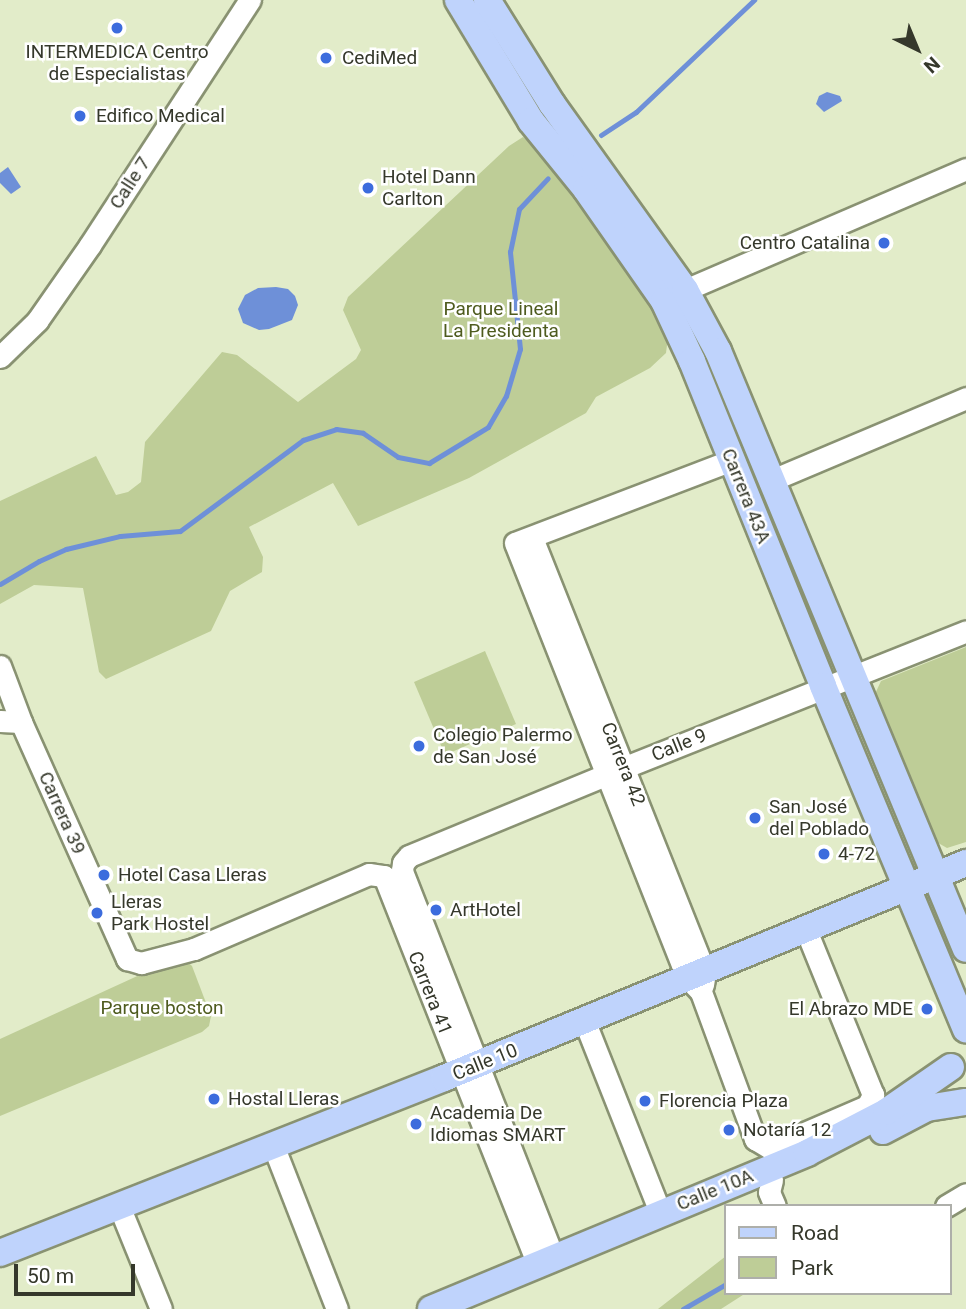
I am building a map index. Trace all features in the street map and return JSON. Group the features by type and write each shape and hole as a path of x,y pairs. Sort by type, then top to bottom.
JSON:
{"main road":[{"name":"Carrera 43A","path":"458,0 531,121 586,189 664,301 966,1029"},
{"name":"Carrera 43A","path":"487,0 552,104 685,290 718,351 966,949"},
{"name":"Calle 10","path":"0,1253 584,1020 698,981 806,930 966,863"},
{"name":"Calle 10A","path":"431,1309 845,1135 951,1067"},
{"path":"714,1191 773,1193 927,1108 966,1102"}],"street":[{"name":"Calle 7","path":"0,357 37,321 90,245 250,0"},
{"path":"685,290 966,169"},
{"path":"772,480 966,398"},
{"name":"Carrera 42","path":"732,460 523,540 698,981 755,1139 763,1146"},
{"name":"Calle 9","path":"127,960 141,963 194,948 391,869 616,770 966,631"},
{"name":"Carrera 39","path":"0,666 11,721 127,960"},
{"name":"Carrera 41","path":"391,869 546,1262"},
{"name":"Calle 10A","path":"763,1146 770,1148 867,1106 873,1095 806,930"},
{"path":"584,1020 660,1212"},
{"path":"273,1145 337,1309"},
{"path":"949,1204 966,1194"},
{"path":"120,1206 161,1309"}],"green space":[{"name":"Parque Lineal La Presidenta","path":"523,137 542,150 655,310 668,337 666,353 650,368 596,397 586,413 469,478 358,526 333,483 249,527 263,557 262,572 230,591 211,631 106,679 99,672 83,588 34,585 0,604 0,501 96,456 116,495 128,492 141,482 145,442 222,352 237,355 298,402 356,359 361,350 343,310 348,297 509,146"},
{"path":"966,647 966,842 947,848 933,840 875,694 881,681"},
{"path":"485,651 516,724 445,755 414,682"},
{"name":"Parque boston","path":"184,959 192,966 211,1016 209,1026 202,1032 0,1116 0,1039 157,967"},
{"path":"724,1258 724,1295 743,1295 721,1309 658,1309"}],"water":[{"path":"827,92 840,96 842,101 824,112 816,104 819,96"},
{"path":"8,167 21,187 11,194 0,183 0,173"},
{"path":"258,288 288,289 295,296 298,305 292,320 259,330 243,323 238,309 245,295"}],"waterway":[{"path":"601,135 636,112 754,0"},
{"path":"0,584 66,549 120,536 180,531 303,440 336,429 363,433 398,457 429,463 488,427 506,396 520,349 510,252 519,209 548,178"},
{"path":"683,1309 724,1285"}],"place":[{"name":"INTERMEDICA Centro de Especialistas","path":"117,28"},
{"name":"CediMed","path":"326,58"},
{"name":"Edifico Medical","path":"80,116"},
{"name":"Hotel Dann Carlton","path":"368,188"},
{"name":"Centro Catalina","path":"884,243"},
{"name":"Colegio Palermo de San José","path":"419,746"},
{"name":"San José del Poblado","path":"755,818"},
{"name":"4-72","path":"824,854"},
{"name":"Hotel Casa Lleras","path":"104,875"},
{"name":"ArtHotel","path":"436,910"},
{"name":"Lleras Park Hostel","path":"97,913"},
{"name":"El Abrazo MDE","path":"927,1009"},
{"name":"Hostal Lleras","path":"214,1099"},
{"name":"Florencia Plaza","path":"645,1101"},
{"name":"Academia De Idiomas SMART","path":"416,1124"},
{"name":"Notaría 12","path":"729,1130"}]}
